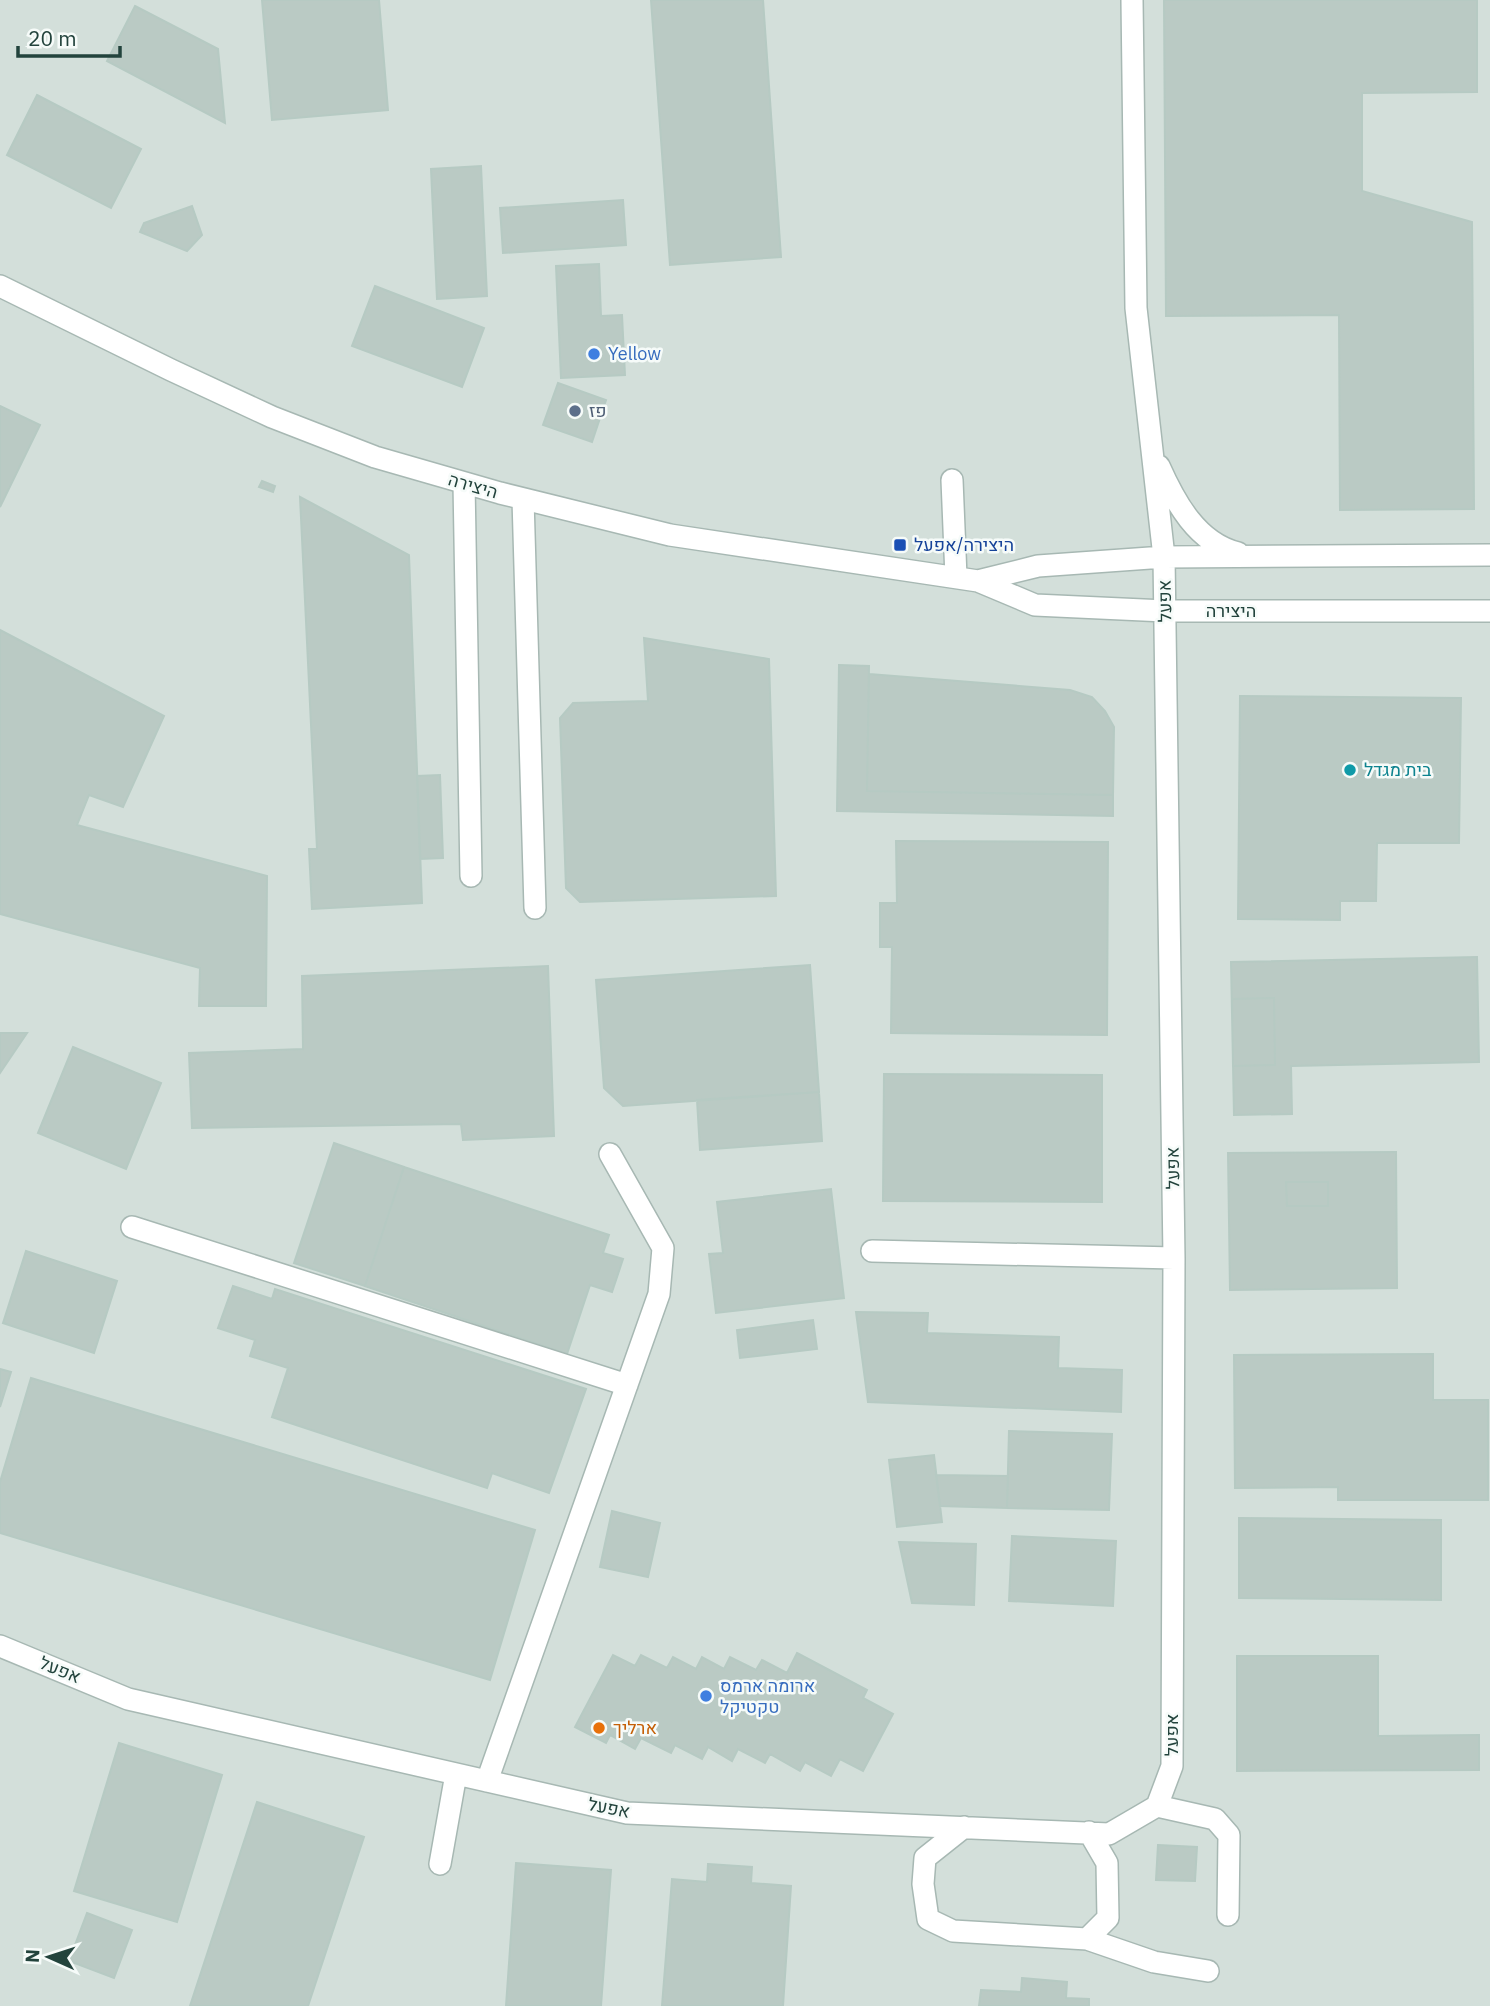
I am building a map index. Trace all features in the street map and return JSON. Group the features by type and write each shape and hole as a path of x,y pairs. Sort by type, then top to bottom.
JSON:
{"street":[{"name":"אפעל","path":"4,1651 128,1699 627,1813 1110,1833 1157,1806 1172,1766 1174,1258 1164,558 1136,308 1132,0"},
{"name":"היצירה","path":"0,286 272,417 375,457 523,499 670,536 978,580 1038,566 1164,558 1490,555"},
{"path":"1153,451 1166,480 1197,531 1224,550 1252,556"},
{"path":"952,480 956,578"},
{"path":"464,483 471,876"},
{"path":"523,499 535,908"},
{"name":"היצירה","path":"978,580 1035,605 1165,611 1490,611"},
{"path":"487,1781 659,1294 663,1248 610,1154"},
{"path":"132,1227 627,1385"},
{"path":"872,1251 1174,1258"},
{"path":"440,1864 456,1774"},
{"path":"1157,1806 1215,1819 1229,1835 1228,1915"},
{"path":"964,1827 925,1858 923,1884 928,1919 953,1931 1087,1939 1154,1962 1208,1971"},
{"path":"1087,1939 1108,1918 1107,1863 1089,1832"}],"shaded area":[{"path":"0,0 1490,0 1490,2006 0,2006"}],"building":[{"path":"262,0 379,0 388,110 272,120"},
{"path":"651,0 763,0 781,257 670,265"},
{"path":"1164,0 1477,0 1477,92 1362,93 1362,191 1472,222 1474,509 1340,510 1339,315 1166,316"},
{"path":"135,6 218,49 225,123 107,61"},
{"path":"37,95 141,149 111,208 7,155"},
{"path":"481,166 487,296 437,299 431,169"},
{"path":"623,200 626,245 503,253 500,208"},
{"path":"192,206 202,235 187,251 140,232 144,223"},
{"path":"599,264 601,316 622,315 625,375 561,378 556,266"},
{"path":"375,286 484,328 462,387 352,346"},
{"path":"558,383 606,400 592,442 543,425"},
{"path":"0,406 40,425 0,507"},
{"path":"262,481 275,486 273,492 259,487"},
{"path":"300,497 409,555 422,903 312,909 309,849 317,849"},
{"path":"0,630 164,716 123,807 89,795 77,825 267,876 266,1006 199,1006 200,968 0,914"},
{"path":"644,638 769,659 776,896 580,902 566,888 560,718 573,703 648,701"},
{"path":"839,665 869,666 867,791 1113,795 1113,816 837,811"},
{"path":"869,674 1070,690 1092,697 1105,711 1114,727 1113,795 867,791"},
{"name":"בית מגדל","path":"1240,696 1461,698 1459,843 1377,843 1376,901 1340,901 1340,920 1238,919"},
{"path":"440,775 443,858 420,859 417,776"},
{"path":"896,841 1108,842 1107,1035 891,1033 892,947 880,947 880,903 897,903"},
{"path":"1477,957 1479,1062 1291,1066 1292,1114 1234,1115 1231,962"},
{"path":"810,965 819,1092 623,1106 604,1088 596,980"},
{"path":"548,966 554,1136 463,1140 461,1124 192,1128 189,1053 303,1049 302,976"},
{"path":"1274,998 1275,1065 1233,1066 1232,999"},
{"path":"0,1033 27,1033 0,1073"},
{"path":"73,1047 161,1083 126,1169 38,1133"},
{"path":"884,1074 1102,1075 1102,1202 883,1201"},
{"path":"819,1092 822,1141 700,1150 697,1100"},
{"path":"334,1143 404,1167 365,1286 294,1263"},
{"path":"1396,1152 1397,1288 1230,1290 1228,1153"},
{"path":"404,1167 609,1235 603,1253 623,1259 612,1292 590,1285 567,1354 365,1286"},
{"path":"1286,1182 1328,1182 1328,1206 1287,1206"},
{"path":"831,1189 844,1298 716,1313 709,1254 723,1253 717,1202"},
{"path":"26,1251 117,1281 94,1353 3,1323"},
{"path":"233,1286 272,1299 275,1289 586,1389 549,1493 492,1473 487,1488 272,1417 288,1368 250,1356 255,1340 218,1328"},
{"path":"856,1312 928,1313 927,1333 1059,1337 1058,1368 1122,1370 1121,1412 868,1402"},
{"path":"813,1320 817,1349 740,1358 737,1330"},
{"path":"1433,1354 1433,1400 1488,1400 1488,1500 1338,1500 1338,1487 1235,1488 1234,1355"},
{"path":"0,1369 11,1372 0,1407"},
{"path":"31,1378 535,1530 490,1680 0,1533 0,1482"},
{"path":"1009,1431 1112,1434 1109,1510 1007,1508"},
{"path":"934,1455 942,1522 897,1527 889,1460"},
{"path":"936,1475 1008,1476 1007,1508 940,1506"},
{"path":"612,1511 660,1523 648,1577 600,1567"},
{"path":"1239,1518 1441,1520 1441,1600 1239,1598"},
{"path":"1012,1536 1116,1541 1113,1606 1009,1601"},
{"path":"899,1542 976,1544 974,1605 912,1603"},
{"path":"797,1653 867,1690 863,1698 893,1714 863,1771 840,1759 831,1776 805,1762 800,1771 770,1754 765,1763 738,1749 732,1761 708,1747 702,1759 675,1745 671,1753 641,1738 635,1749 610,1735 606,1743 575,1727 613,1655 635,1666 641,1655 667,1668 673,1657 696,1669 702,1657 724,1669 730,1657 756,1670 762,1660 787,1673"},
{"path":"1237,1656 1378,1656 1378,1736 1479,1735 1479,1770 1237,1771"},
{"path":"119,1743 222,1775 177,1922 74,1891"},
{"path":"257,1802 364,1837 308,2006 190,2006"},
{"path":"1158,1845 1197,1847 1195,1881 1156,1880"},
{"path":"516,1863 611,1870 601,2006 506,2006"},
{"path":"708,1864 752,1867 751,1883 791,1886 783,2006 662,2006 672,1879 707,1882"},
{"path":"87,1913 132,1930 114,1978 69,1961"},
{"path":"1022,1978 1067,1982 1066,1998 1089,1999 1089,2006 979,2006 981,1990 1021,1992"}],"place":[{"name":"Yellow","path":"594,354"},
{"name":"פז","path":"575,411"},
{"name":"היצירה/אפעל","path":"900,545"},
{"name":"בית מגדל","path":"1350,770"},
{"name":"ארומה ארמס טקטיקל","path":"706,1696"},
{"name":"ארליך","path":"599,1728"}]}
